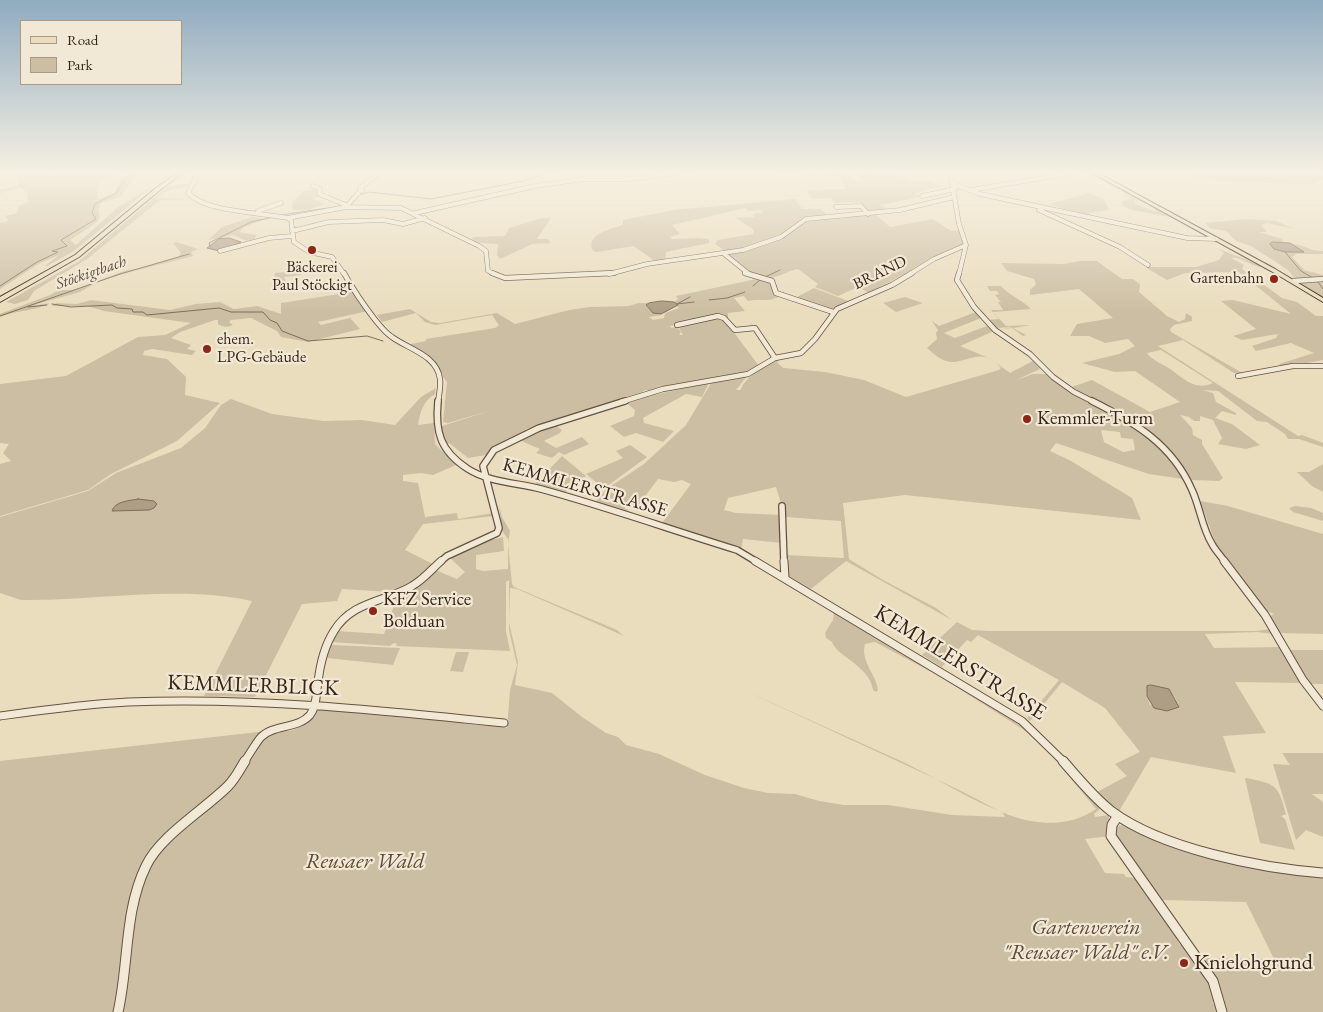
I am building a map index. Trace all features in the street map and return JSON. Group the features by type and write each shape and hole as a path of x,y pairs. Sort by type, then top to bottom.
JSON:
{"highway":[{"path":"0,298 71,256 117,218"},
{"path":"0,298 77,256 123,218"}],"main road":[{"path":"1178,218 1323,300"}],"street":[{"path":"288,218 292,233"},
{"path":"220,251 329,222 383,220 402,224 424,218"},
{"path":"425,218 479,246 486,251 488,271 510,278 610,274 648,264 751,249 775,240 806,219 816,218"},
{"path":"959,218 966,245 957,280 982,317 995,330 1030,354 1053,376 1074,392 1121,415 1150,434 1168,451 1192,489 1212,542 1265,616 1303,680 1323,706"},
{"path":"1059,218 1120,247 1148,265"},
{"path":"1093,218 1195,239 1214,238"},
{"name":"KEMMLERSTRASSE","path":"292,233 294,242 309,252 337,261 353,290 391,337 416,350 430,361 440,378 437,413 438,437 443,446 468,469 486,476 534,487 720,543 737,550 1022,721 1051,746 1117,817 1164,838 1230,857 1288,870 1323,873"},
{"name":"BRAND","path":"486,476 483,466 488,455 499,446 531,431 642,395 755,372 775,358 801,352 808,348 833,312 849,302 884,288 934,259 966,245"},
{"path":"723,252 745,273 772,281 776,293 833,312"},
{"path":"1294,282 1323,279"},
{"path":"677,324 718,316 724,318 736,330 755,328 775,358"},
{"path":"1238,376 1294,366 1323,366"},
{"path":"118,1012 124,986 131,910 146,865 168,838 229,785 262,736 273,730 303,721 309,716 314,708 318,679 330,636 351,612 366,603 407,589 447,556 497,533 499,528 486,476"},
{"path":"782,506 785,578"},
{"name":"KEMMLERBLICK","path":"0,716 87,703 134,700 314,704 504,724"},
{"path":"1117,817 1112,825 1111,836 1206,970 1217,992 1222,1012"}],"green space":[{"path":"7,218 99,218 96,223 70,240 76,245 106,218 114,218 74,251 47,266 45,266 59,255 40,263 0,289 0,223 9,221"},
{"path":"130,218 137,218 87,259 34,291 28,300 15,304 6,302 78,262"},
{"path":"248,218 266,219 244,227 239,232 256,235 255,239 247,241 233,235 208,240 222,227"},
{"path":"541,218 551,218 537,239 548,239 550,243 532,244 500,259 497,255 498,244 479,243 472,240 473,237 505,236 509,228"},
{"path":"632,218 701,218 672,225 680,234 670,237 672,239 709,239 709,243 666,252 665,260 655,261 633,246 593,251 592,240 600,233 623,225 623,220"},
{"path":"736,218 806,218 771,240 750,247 725,251 715,244 718,240 753,234 754,230"},
{"path":"832,218 880,218 890,227 933,219 951,231 959,230 964,246 939,255 869,293 858,287 838,296 815,287 818,284 798,269 775,277 761,277 748,272 725,254 751,249 777,240 793,231 803,221"},
{"path":"1245,219 1276,221 1294,229 1267,223 1261,225 1267,232 1259,232 1282,239 1283,243 1270,244 1277,250 1304,252 1292,244 1323,251 1323,254 1296,254 1292,257 1304,270 1323,275 1323,297 1296,280 1288,270 1251,246 1236,241 1226,231 1209,228 1206,223"},
{"path":"176,242 198,249 191,252 193,256 97,282 80,292 30,306 50,303 45,306 0,317 0,314 59,290 74,290 127,270 137,269 179,256 181,253 173,243"},
{"path":"1219,249 1263,267 1231,258 1244,265 1242,269 1282,298 1297,302 1316,316 1323,316 1323,360 1307,363 1308,367 1287,370 1279,364 1314,353 1291,343 1256,351 1252,346 1276,338 1278,334 1242,340 1233,336 1256,329 1221,301 1233,300 1291,314 1239,272 1185,273 1167,280 1145,267 1196,267 1219,260 1224,253"},
{"path":"1097,261 1122,279 1133,279 1140,284 1139,292 1167,316 1179,322 1185,319 1186,313 1192,317 1192,321 1174,325 1170,329 1171,332 1244,374 1234,373 1183,340 1158,346 1298,436 1302,435 1323,443 1323,447 1299,439 1288,439 1285,434 1267,422 1257,421 1218,391 1202,390 1213,393 1216,402 1236,413 1236,415 1222,411 1215,418 1232,424 1260,445 1246,449 1218,444 1222,438 1213,420 1200,416 1200,421 1194,421 1189,417 1180,415 1192,428 1193,435 1202,440 1202,444 1223,478 1219,481 1192,480 1154,435 1124,415 1072,387 1092,380 1150,412 1180,402 1135,371 1115,372 1082,363 1119,354 1135,346 1128,339 1105,343 1089,336 1070,336 1077,324 1113,318 1079,289 1030,295 1030,290 1036,284 1034,279 1007,271 1001,263 1063,264","holes":["1161,350 1213,383 1199,386 1188,382 1147,353"]},
{"path":"301,270 301,275 284,277 291,289 272,290 275,273"},
{"path":"761,278 770,281 773,291 780,296 772,299 748,301 744,296 734,298 745,311 728,313 728,320 725,316 719,315 670,326 671,328 677,327 681,332 679,335 683,335 678,326 718,317 724,319 759,366 753,370 650,391 645,390 640,394 527,429 486,455 468,458 449,443 445,444 439,427 492,410 448,423 443,422 447,382 425,354 406,345 426,341 426,339 495,328 499,325 492,315 435,325 425,322 416,313 382,322 377,315 410,309 431,322 440,323 497,313 515,324 569,310 649,303 646,306 653,313 662,315 649,317 653,320 664,318 665,313 679,308 674,302 678,299 676,296"},
{"path":"987,286 1001,286 1031,309 993,312 1006,326 1031,325 1013,328 1026,335 1023,336 1012,328 999,330 1014,327 995,328 987,320 999,319 991,310 1003,310 998,302 1001,302 995,295 999,294 997,291 990,291"},
{"path":"814,288 848,301 833,310 812,305 797,297"},
{"path":"352,292 368,311 318,322 321,325 350,318 360,329 308,342 281,337 277,331 251,318 231,320 229,322 233,325 227,327 218,324 218,320 215,320 180,332 171,338 191,345 187,349 196,351 192,355 152,349 144,351 143,355 167,359 186,377 185,395 220,403 177,441 111,474 88,490 0,516 0,464 11,461 3,453 9,444 0,443 0,384 66,376 138,337 165,335 191,323 104,311 87,306 52,306 56,303 77,304 91,300 170,310 196,304 220,302 234,309 257,306 281,314 281,303"},
{"path":"905,297 923,303 896,312 883,303"},
{"path":"976,312 981,318 944,333 955,338 987,326 994,331 960,346 988,358 982,356 951,362 938,357 927,348 937,339 936,333 938,330 932,321 939,326"},
{"path":"782,358 777,362 783,368 825,372 864,380 906,397 1001,368 996,362 1010,373 1033,361 1040,369 1016,380 1033,374 1048,374 1109,410 1120,427 1118,418 1114,414 1151,437 1183,475 1183,479 1149,474 1056,443 1050,451 1071,461 1132,498 1141,520 905,495 843,503 849,559 883,580 936,608 952,620 846,561 811,589 787,575 786,560 789,559 786,555 844,558 841,521 785,517 776,487 728,498 724,510 736,513 782,515 782,543 743,539 741,549 662,523 691,484 682,480 674,482 658,479 637,507 628,505 624,508 628,510 626,513 596,502 605,490 644,464 686,425 713,380 747,376 736,390 741,390 746,381 758,371 771,362","holes":["1101,430 1120,432 1121,438 1133,439 1135,450 1123,452 1104,442"]},
{"path":"709,383 702,397 686,394 643,418 644,423 674,431 663,442 636,433 624,437 610,426 634,416 635,410 624,401"},
{"path":"436,388 435,394 423,407 418,425 434,423 435,444 456,465 433,475 421,473 403,475 403,481 418,483 425,517 457,513 458,519 493,513 494,516 423,524 405,550 433,564 405,588 391,592 342,589 337,601 302,604 255,697 204,696 252,601 195,594 21,600 0,593 0,517 88,491 116,473 181,448 205,428 221,405 231,399 272,414 324,421 362,420 395,425 421,397"},
{"path":"555,425 562,430 560,433 544,441 556,448 582,437 589,444 564,455 559,452 552,458 536,453 540,449 519,440 529,433 532,435 531,432"},
{"path":"630,445 647,457 606,487 602,487 586,474 623,458 616,451"},
{"path":"562,456 586,476 563,494 534,485"},
{"path":"1323,464 1323,492 1312,486 1297,472 1309,472"},
{"path":"1200,501 1228,506 1323,534 1323,634 1279,633 1268,617 1274,614 1265,610 1216,544"},
{"path":"499,504 502,517 510,531 508,544 508,539 502,531"},
{"path":"1295,506 1311,508 1323,513 1323,521 1293,512 1289,508"},
{"path":"503,537 504,551 476,555 476,569 483,571 508,569 508,544 512,584 514,587 617,630 624,636 517,589 510,588 509,622 509,580 506,582 506,631 510,651 396,646 397,644 394,643 390,646 331,642 337,631 384,634 394,606 397,605 395,597 433,569 457,579 465,572 449,557 483,542"},
{"name":"Reusaer Wald","path":"835,611 992,704 1036,735 1102,807 1094,814 1095,817 1109,815 1110,836 1085,839 1105,873 1124,874 1126,877 1134,878 1144,884 1180,945 1187,945 1205,970 1217,1000 1212,1002 1220,1012 0,1012 0,761 258,732 294,730 307,722 320,706 507,728 510,690 517,665 509,622 518,662 515,685 552,693 582,717 606,733 618,737 626,745 659,754 705,775 744,788 768,793 795,794 819,801 844,805 888,805 952,815 1005,817 1000,811 1031,821 1048,823 1072,820 1096,809 1047,749 1024,730 939,676 875,642 865,644 864,650 866,662 877,684 878,690 876,692 873,690 866,674 826,638 825,633 833,620"},
{"path":"957,622 972,630 989,631 1256,631 1271,629 1269,631 1273,634 1257,632 1205,634 1214,648 1282,647 1302,683 1235,682 1266,733 1223,736 1236,773 1151,757 1118,813 1097,792 1127,776 1115,764 1140,752 1105,708 1062,682 1030,721 1027,718 1059,680 978,635 971,642 967,640 942,667 922,655","holes":["1146,692 1174,696 1179,706 1150,705"]},
{"path":"330,645 400,648 393,665 327,658"},
{"path":"1289,650 1323,650 1323,684 1309,684"},
{"path":"456,652 469,652 463,672 450,671"},
{"path":"743,690 903,762 933,778"},
{"path":"1282,753 1323,753 1323,794 1312,794 1323,802 1323,837 1306,830 1296,840 1273,764 1290,765"},
{"path":"1246,778 1270,784 1278,791 1286,814 1281,816 1285,819 1295,850 1260,843"},
{"path":"1122,825 1166,841 1323,875 1323,1012 1226,1012 1217,982 1204,963 1206,958 1274,959 1246,902 1161,900 1115,835 1116,827"}],"shaded area":[{"path":"229,238 241,242 219,251 207,248 219,239"},
{"path":"1273,242 1290,243 1304,252 1285,252 1274,249 1270,244"},
{"path":"674,302 678,305 661,314 653,313 646,305 649,303"},
{"path":"138,499 154,501 157,504 149,510 112,511 119,503"},
{"path":"1151,685 1169,689 1179,707 1167,711 1154,708 1147,696 1147,686"}],"waterway":[{"path":"0,286 37,262 58,252 52,251 67,246 61,240 95,218"},
{"name":"Stöckigtbach","path":"210,246 209,243 251,222 268,218"},
{"path":"1285,252 1301,271 1313,278"},
{"name":"Stöckigtbach","path":"0,316 120,274 189,254"},
{"path":"765,277 780,270"},
{"path":"753,286 760,280"},
{"path":"1318,282 1323,289"},
{"path":"709,300 727,298 745,292"},
{"path":"690,297 677,304 694,302"},
{"path":"52,304 71,307 112,305 117,308 132,309 133,312 143,312 147,315 219,308 231,312 263,312 270,320 277,323 282,331 308,341 367,336 383,341"},
{"path":"28,307 47,305"}],"place":[{"name":"Bäckerei Paul Stöckigt","path":"312,250"},
{"name":"Gartenbahn","path":"1274,279"},
{"name":"ehem. LPG-Gebäude","path":"207,349"},
{"name":"Kemmler-Turm","path":"1027,419"},
{"name":"KFZ Service Bolduan","path":"373,611"},
{"name":"Knielohgrund","path":"1184,963"}],"park label":[{"name":"Gartenverein \"Reusaer Wald\" e.V.","path":"1086,940"}]}
